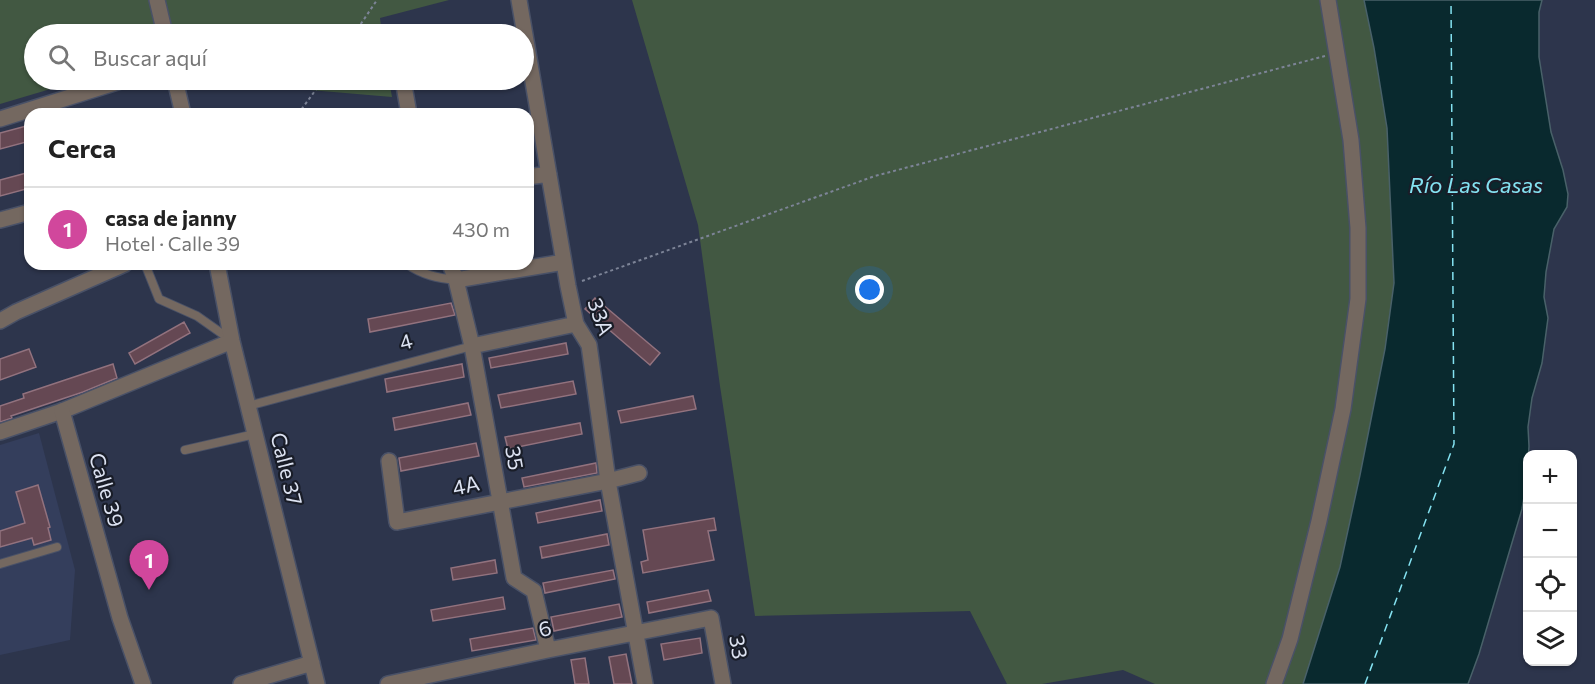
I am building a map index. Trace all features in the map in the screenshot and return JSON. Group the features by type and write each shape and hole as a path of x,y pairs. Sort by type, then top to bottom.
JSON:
{"street":[{"path":"158,0 163,24"},
{"name":"33A","path":"519,0 523,24"},
{"path":"1274,684 1290,639 1319,521 1343,409 1358,299 1358,228 1352,140 1328,0"},
{"name":"33A","path":"534,87 576,324 589,345 608,481 645,684"},
{"path":"35,108 92,90"},
{"path":"177,90 182,108"},
{"path":"405,90 408,108"},
{"path":"0,119 24,111"},
{"path":"534,176 549,174"},
{"path":"0,220 24,214"},
{"path":"534,267 564,262"},
{"path":"0,321 100,270"},
{"name":"Calle 37","path":"219,270 232,341 317,684"},
{"name":"35","path":"452,270 472,346 514,578 534,591 548,650"},
{"path":"456,280 516,270"},
{"name":"4","path":"472,346 576,324"},
{"path":"0,432 62,411 232,341"},
{"name":"Calle 39","path":"62,411 120,618 143,684"},
{"name":"4A","path":"389,460 397,522 639,473"},
{"name":"6","path":"388,684 427,680 548,650 711,618"},
{"name":"33","path":"711,618 723,684"},
{"path":"241,684 312,663"}],"lane":[{"path":"147,270 159,299 197,316 232,341"},
{"path":"415,270 456,280"},
{"name":"4","path":"248,406 472,346"},
{"path":"185,450 255,434"},
{"path":"0,564 57,547"}],"path":[{"path":"361,24 377,0"},
{"path":"568,286 875,176 1337,53"},
{"path":"302,108 316,90"}],"shaded area":[{"path":"0,0 449,0 380,18 381,24 24,24 24,90 47,90 0,104"},
{"path":"632,0 1364,0 1387,128 1394,283 1385,349 1340,567 1303,684 1155,684 1123,670 1042,684 1007,684 970,611 755,616 698,225"},
{"path":"309,90 391,90 392,97"},
{"path":"39,433 75,570 70,640 0,655 0,445"}],"water":[{"name":"Río Las Casas","path":"1364,0 1542,0 1539,12 1539,57 1551,132 1568,194 1567,207 1554,229 1546,272 1544,297 1548,318 1542,363 1532,398 1528,427 1529,450 1523,450 1522,509 1468,684 1303,684 1340,567 1385,349 1394,283 1387,128"}],"building":[{"path":"24,127 24,143 0,149 0,133"},
{"path":"24,174 24,190 0,196 0,180"},
{"path":"595,298 660,353 650,365 585,309"},
{"path":"451,303 455,315 370,332 368,319"},
{"path":"184,322 190,333 135,364 129,353"},
{"path":"566,343 568,354 491,368 489,358"},
{"path":"29,349 36,367 0,380 0,359"},
{"path":"113,364 117,378 0,422 0,406 24,398 23,394"},
{"path":"462,364 464,377 387,392 385,379"},
{"path":"573,381 576,394 501,408 498,395"},
{"path":"693,396 696,409 621,423 618,411"},
{"path":"468,403 471,415 395,430 393,418"},
{"path":"580,423 582,434 508,449 505,437"},
{"path":"476,443 479,456 401,471 399,458"},
{"path":"596,463 597,473 524,487 522,478"},
{"path":"38,485 50,527 48,528 51,540 34,545 32,538 0,547 0,531 25,523 16,492"},
{"path":"600,500 602,511 538,523 536,513"},
{"path":"714,518 716,530 708,531 714,560 643,573 641,562 648,560 643,530"},
{"path":"607,534 609,545 542,558 540,547"},
{"path":"495,560 497,573 453,580 451,568"},
{"path":"613,570 615,579 545,593 543,583"},
{"path":"708,590 711,601 649,613 647,602"},
{"path":"503,597 505,609 433,621 431,610"},
{"path":"619,604 622,617 554,631 551,617"},
{"path":"533,628 536,640 472,651 470,639"},
{"path":"700,638 702,653 664,660 661,644"},
{"path":"626,654 632,684 614,684 609,657"},
{"path":"585,658 589,684 575,684 571,660"}],"ferry route":[{"path":"1365,684 1454,444 1451,0"}],"place":[{"name":"casa de janny","path":"149,590"}]}
